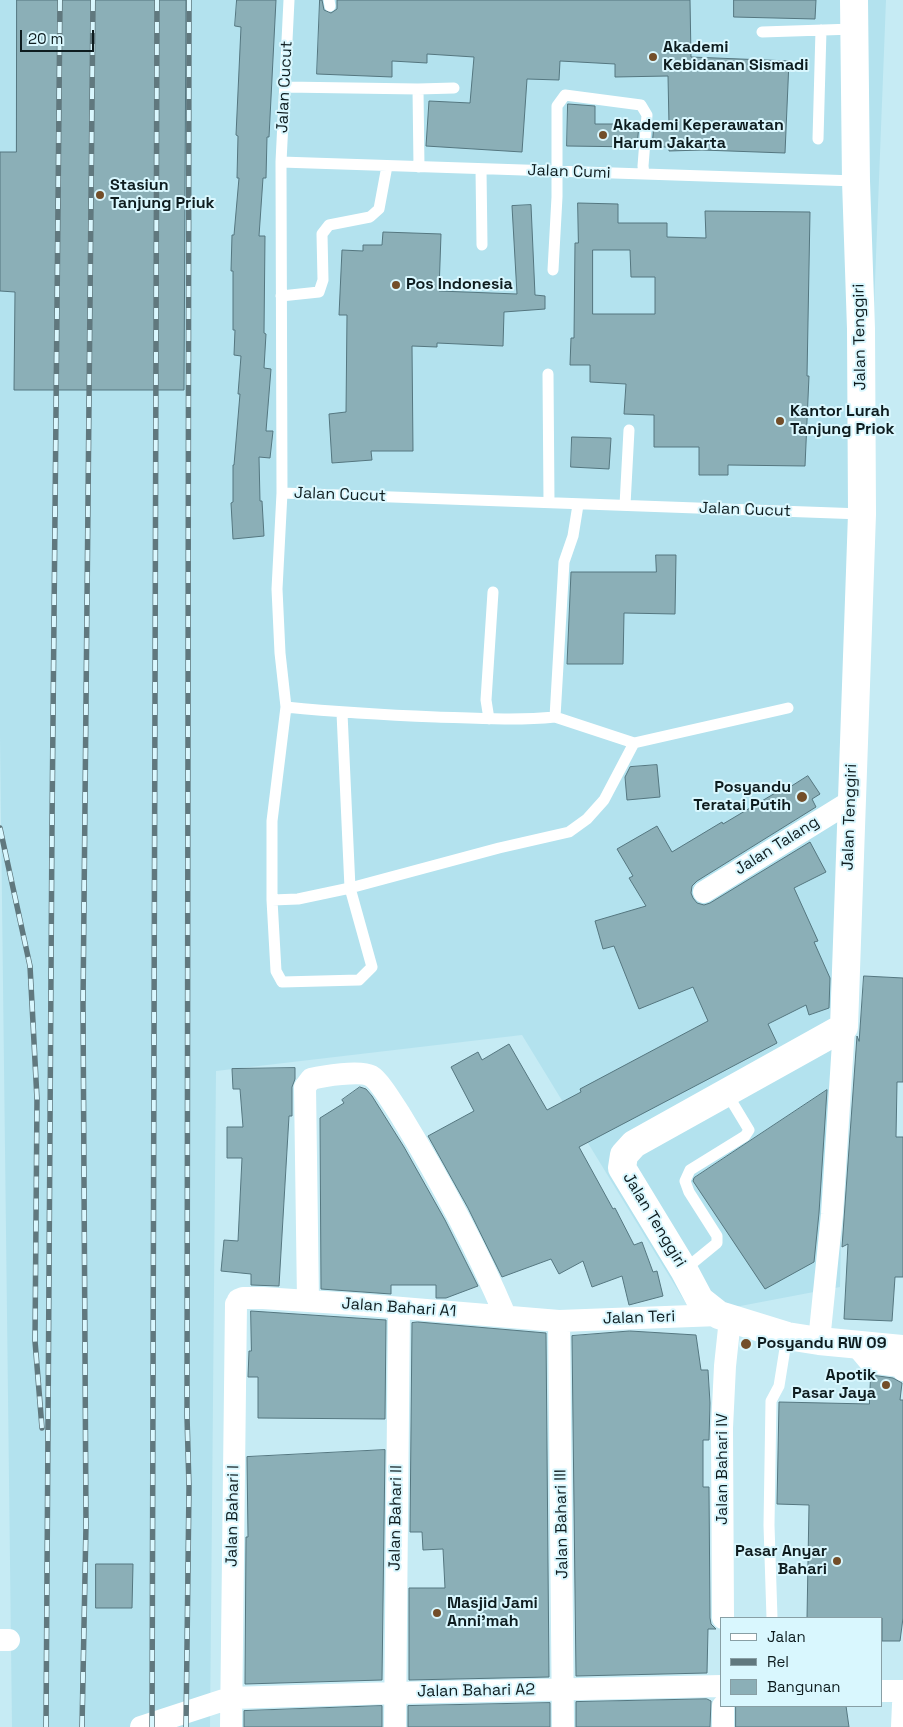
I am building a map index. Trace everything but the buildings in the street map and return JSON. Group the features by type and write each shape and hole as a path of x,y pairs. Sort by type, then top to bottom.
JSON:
{"street":[{"name":"Jalan Tenggiri","path":"854,0 856,181 861,329 862,514 844,1027 634,1144 624,1155 622,1168 700,1300 725,1317 787,1336 903,1349"},
{"name":"Jalan Talang","path":"704,892 851,801"},
{"path":"819,1341 832,1214 844,1027"},
{"path":"308,1301 306,1087 311,1079 356,1074 372,1076 393,1103 444,1191 506,1315"},
{"name":"Jalan Bahari A1","path":"237,1302 243,1298 308,1301 506,1315 559,1321"},
{"name":"Jalan Bahari I","path":"231,1727 237,1302"},
{"name":"Jalan Bahari II","path":"395,1727 399,1308"},
{"name":"Jalan Teri","path":"559,1321 725,1317"},
{"name":"Jalan Bahari IV","path":"723,1617 722,1428 725,1317"},
{"name":"Jalan Bahari III","path":"559,1321 563,1727"},
{"path":"865,1345 870,1362 899,1366 903,1370"},
{"name":"Jalan Bahari A2","path":"141,1727 230,1698 563,1688 720,1686"},
{"path":"883,1691 903,1691"},
{"path":"902,1727 903,1704"},
{"path":"723,1707 723,1727"}],"lane":[{"name":"Jalan Cucut","path":"290,0 281,162 282,493 862,514"},
{"path":"762,32 854,29"},
{"path":"818,139 821,30"},
{"path":"285,87 454,88"},
{"path":"418,89 419,167"},
{"path":"553,270 557,171 557,106 565,96 641,105 646,116 644,174"},
{"name":"Jalan Cumi","path":"281,162 856,181"},
{"path":"281,296 319,292 323,280 322,234 329,224 370,217 379,209 387,166"},
{"path":"481,169 482,245"},
{"path":"548,374 549,502"},
{"path":"625,505 629,430"},
{"path":"282,493 277,590 280,653 286,707 272,821 272,900 276,971 282,982 359,980 372,967 350,888 342,713"},
{"path":"555,717 564,562 573,536 578,505"},
{"path":"488,719 486,700 494,592"},
{"path":"286,707 342,713 488,719 530,720 555,717 634,743 788,708"},
{"path":"272,900 298,900 568,832 587,819 604,800 634,743"},
{"path":"684,1270 717,1243 717,1236 689,1192 685,1181 690,1170 745,1136 749,1130 726,1092"},
{"path":"772,1617 769,1525 771,1401 779,1386 787,1336"}],"shaded area":[{"path":"0,0 886,0 845,1050 840,1287 693,1315 522,1035 216,1071 210,1727 12,1727 0,736"}],"railway":[{"path":"46,1727 60,0"},
{"path":"82,1727 86,1525 83,1004 93,0"},
{"path":"152,1727 157,0"},
{"path":"186,1727 189,1487 187,1416 189,0"},
{"path":"0,828 30,966 37,1099 35,1341 42,1428"}],"place":[{"name":"Akademi Kebidanan Sismadi","path":"653,57"},
{"name":"Akademi Keperawatan Harum Jakarta","path":"603,135"},
{"name":"Stasiun Tanjung Priuk","path":"100,195"},
{"name":"Pos Indonesia","path":"396,285"},
{"name":"Kantor Lurah Tanjung Priok","path":"780,421"},
{"name":"Posyandu Teratai Putih","path":"802,797"},
{"name":"Posyandu RW 09","path":"746,1344"},
{"name":"Apotik Pasar Jaya","path":"886,1385"},
{"name":"Pasar Anyar Bahari","path":"837,1561"},
{"name":"Masjid Jami Anni'mah","path":"437,1613"}]}
